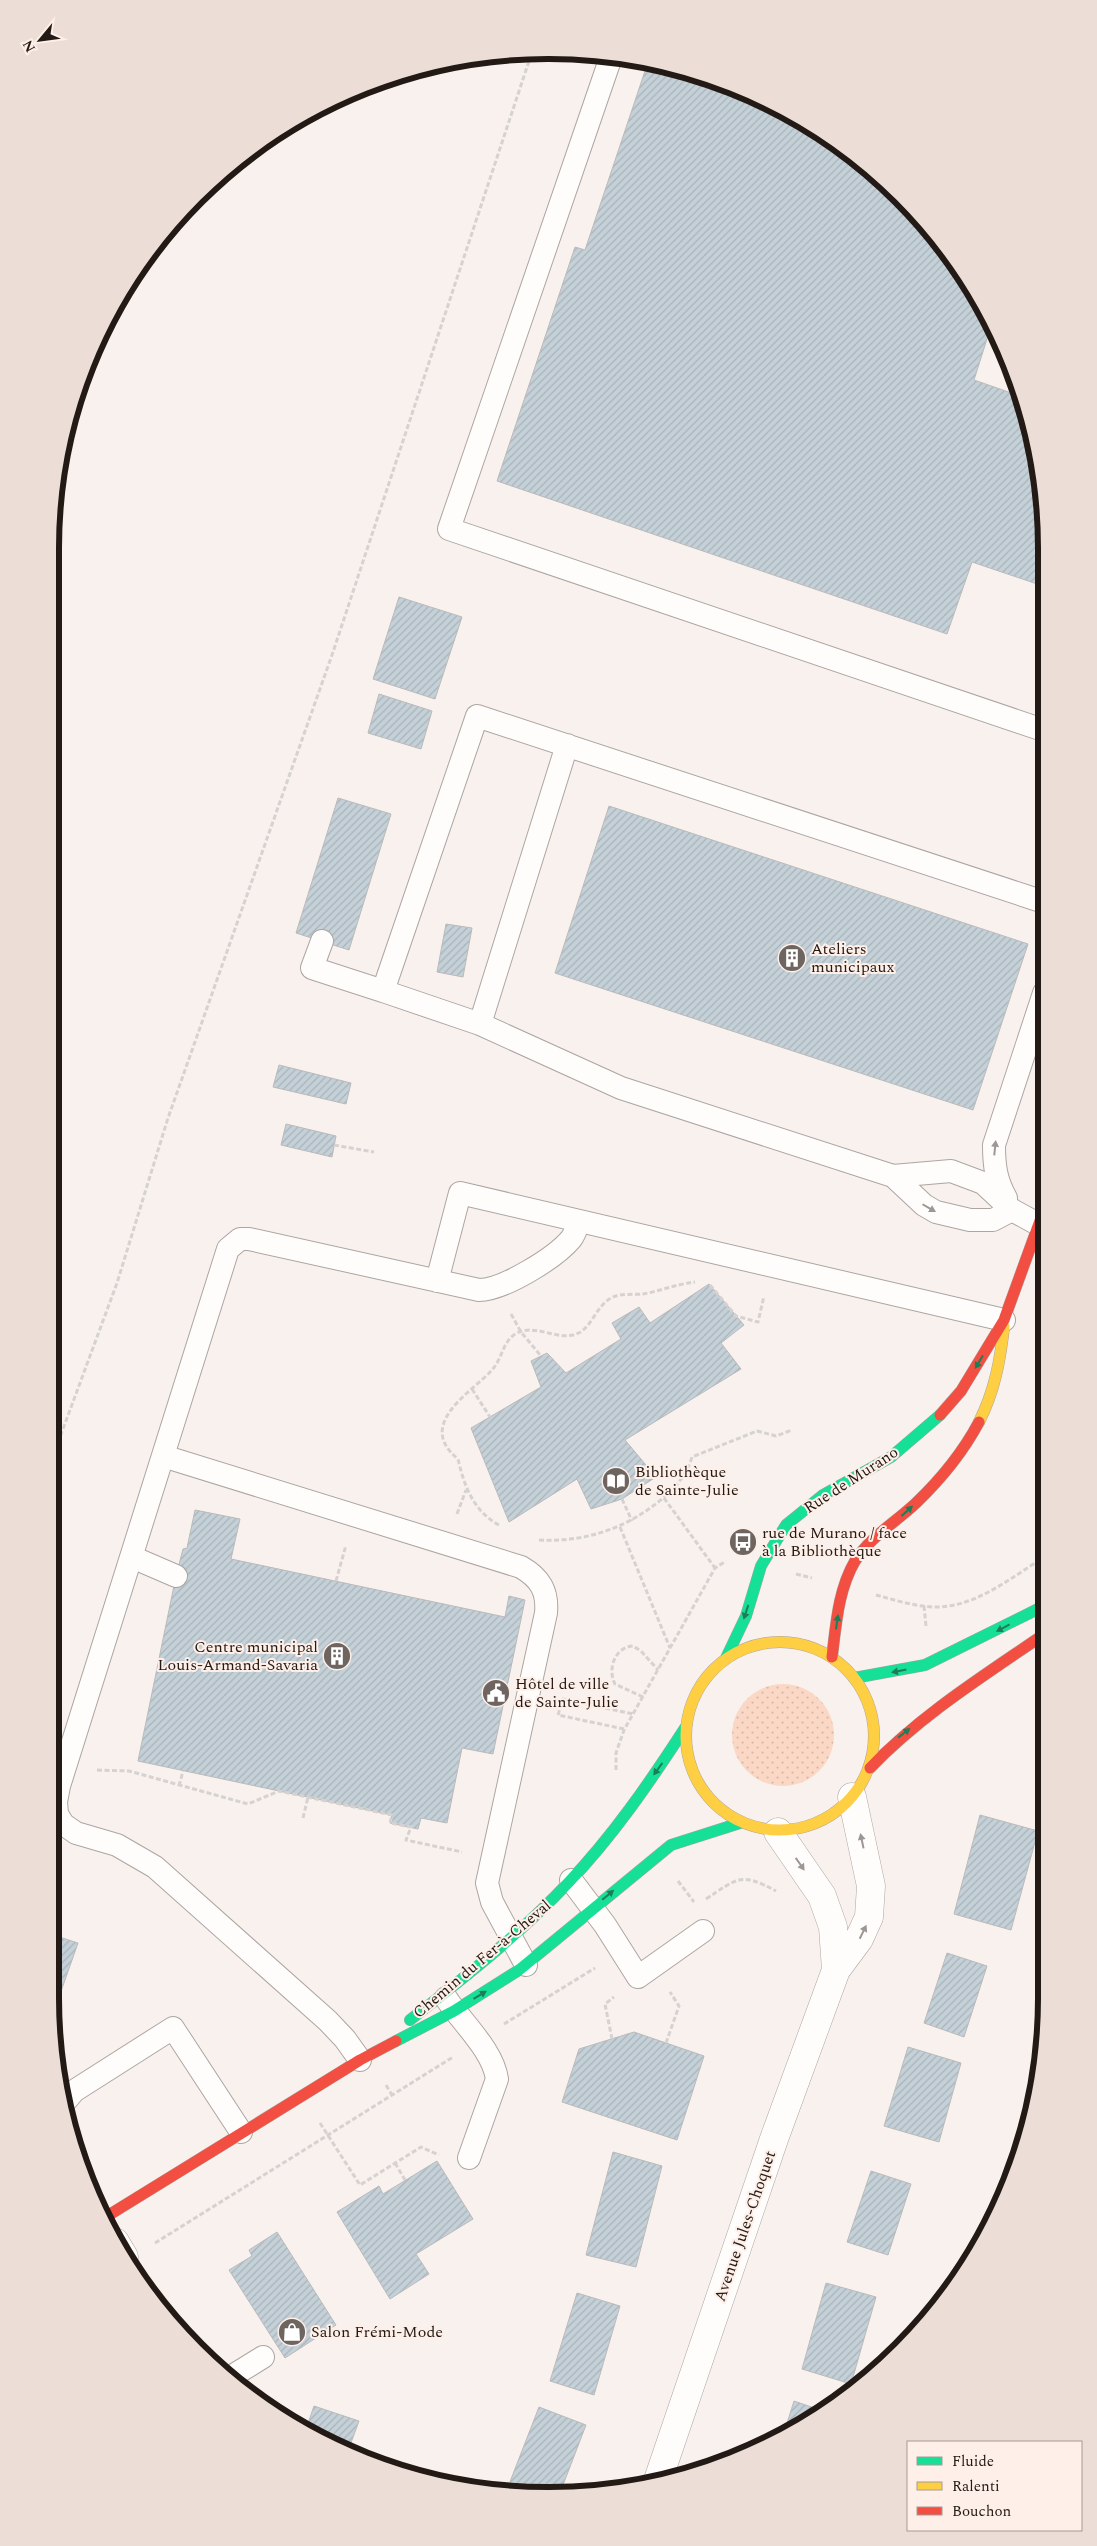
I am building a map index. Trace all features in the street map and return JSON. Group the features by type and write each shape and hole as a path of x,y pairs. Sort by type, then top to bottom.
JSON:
{"street":[{"name":"Rue de Murano","path":"726,1658 746,1616 761,1566 786,1525 823,1495 890,1457 943,1413 961,1391 1004,1320 1038,1233"},
{"name":"Rue de Murano","path":"832,1657 843,1587 855,1562 863,1550 915,1504 939,1479 960,1451 991,1397 1000,1368 1004,1320"},
{"path":"854,1678 925,1665 1038,1617"},
{"path":"870,1768 874,1743 872,1711 865,1694 854,1678 832,1657 815,1647 799,1643 776,1642 751,1646 726,1658 701,1685 692,1702 685,1728 685,1750 698,1781 715,1804 740,1823 778,1832 792,1831 827,1819 852,1797 870,1768 895,1740 1038,1639"},
{"name":"Chemin du Fer-à-Cheval","path":"360,2060 449,2002 571,1880 631,1808 685,1728"},
{"name":"Avenue Jules-Choquet","path":"660,2474 774,2139 836,1970 852,1950 864,1930 869,1917 871,1886 852,1797"},
{"name":"Chemin du Fer-à-Cheval","path":"109,2215 360,2060 449,2002 526,1964 671,1845 703,1833 740,1823"},
{"name":"Avenue Jules-Choquet","path":"778,1832 822,1896 833,1927 836,1970"}],"lane":[{"path":"609,63 449,528 1038,728"},
{"path":"383,991 477,716 1038,900"},
{"path":"480,1024 567,746"},
{"path":"322,941 312,968 480,1024 621,1088 893,1176 951,1171 983,1182 1012,1210 1038,1218"},
{"path":"1012,1210 997,1182 994,1168 994,1145 1038,1011"},
{"path":"893,1176 924,1205 936,1212 970,1220 993,1220 1012,1210"},
{"path":"437,1281 460,1193 1004,1320"},
{"path":"59,1786 228,1249 233,1243 240,1239 249,1239 479,1290 499,1287 564,1246 572,1238 579,1221"},
{"path":"163,1456 521,1567 540,1582 546,1592 546,1613 487,1883 492,1902 526,1964"},
{"path":"132,1557 176,1576"},
{"path":"59,1817 64,1824 76,1833 117,1845 154,1867 328,2021 345,2039 360,2060"},
{"path":"571,1880 638,1977 703,1931"},
{"path":"449,2002 479,2040 496,2069 497,2079 469,2158"},
{"path":"69,2097 74,2091 173,2028 241,2132"},
{"path":"236,2374 263,2357"}],"path":[{"path":"59,1440 117,1284 168,1118 332,655 529,60"},
{"path":"334,1145 374,1152"},
{"path":"505,1528 485,1514 467,1489 462,1480 458,1459 451,1453 445,1442 443,1430 444,1421 450,1409 494,1368 508,1340 521,1332 535,1330 550,1335 573,1335 584,1330 594,1314 614,1296 644,1294 696,1281 709,1284 736,1316 758,1322 765,1294"},
{"path":"506,1306 521,1332 541,1356"},
{"path":"472,1389 490,1417"},
{"path":"538,1540 576,1539 603,1534 620,1527 664,1498 681,1481 692,1457 757,1431 776,1436 792,1430"},
{"path":"458,1510 467,1489"},
{"path":"664,1498 715,1568"},
{"path":"622,1500 632,1520"},
{"path":"620,1527 670,1648"},
{"path":"336,1581 348,1537"},
{"path":"616,1778 616,1753 624,1730 715,1568 721,1562 730,1560"},
{"path":"869,1594 924,1606 951,1605 984,1594 1038,1561"},
{"path":"792,1573 817,1580"},
{"path":"643,1697 615,1684 612,1672 616,1655 623,1648 633,1646 641,1651 658,1670"},
{"path":"624,1730 558,1715 563,1699 633,1714"},
{"path":"96,1770 129,1771 248,1804 279,1791 392,1815 390,1823 411,1827"},
{"path":"179,1786 183,1771"},
{"path":"303,1818 308,1797"},
{"path":"704,1900 729,1884 744,1878 757,1881 782,1895"},
{"path":"677,1879 696,1906"},
{"path":"501,2026 599,1966"},
{"path":"612,2039 605,2004 638,1977"},
{"path":"666,2043 672,2027"},
{"path":"157,2241 453,2057"},
{"path":"383,2080 392,2095"},
{"path":"318,2120 360,2185 421,2147"},
{"path":"395,2163 405,2180"}],"shaded area":[{"path":"783,1684 802,1688 819,1699 830,1716 834,1735 830,1754 819,1771 802,1782 783,1786 764,1782 747,1771 736,1754 732,1735 736,1716 747,1699 764,1688"}],"building":[{"path":"646,68 706,85 765,109 821,141 847,160 895,202 937,250 956,276 988,332 974,380 1013,393 1022,422 1034,485 1037,516 1038,584 972,562 947,634 497,481 575,247 585,250"},
{"path":"399,597 462,617 435,699 373,679"},
{"path":"379,694 432,711 421,749 368,733"},
{"path":"338,798 391,814 349,950 296,933"},
{"name":"Ateliers municipaux","path":"609,806 1028,944 973,1110 555,973"},
{"path":"446,924 472,928 463,977 437,972"},
{"path":"279,1065 351,1083 346,1104 273,1087"},
{"path":"286,1124 336,1136 332,1157 281,1145"},
{"path":"709,1284 744,1325 721,1343 741,1369 625,1440 656,1477 622,1499 591,1509 577,1479 509,1522 471,1428 541,1387 531,1361 547,1353 566,1373 621,1339 612,1323 639,1307 650,1323"},
{"name":"Centre municipal Louis-Armand-Savaria","path":"195,1510 240,1519 231,1559 505,1617 509,1596 525,1600 493,1754 462,1748 447,1823 421,1818 418,1829 390,1823 392,1815 138,1761 176,1576 183,1549 187,1548"},
{"path":"980,1815 1038,1831 1011,1930 954,1914"},
{"path":"59,1937 78,1943 59,1997"},
{"path":"947,1953 987,1966 964,2037 924,2023"},
{"path":"634,2032 704,2056 677,2140 562,2102 579,2049"},
{"path":"908,2047 961,2063 939,2142 884,2126"},
{"path":"613,2152 662,2166 636,2267 586,2255"},
{"path":"437,2161 473,2219 416,2254 429,2274 390,2299 337,2212 379,2186 383,2194"},
{"path":"871,2171 911,2184 888,2255 847,2242"},
{"path":"277,2232 336,2325 285,2358 229,2270 252,2256 249,2250"},
{"path":"826,2283 876,2297 852,2382 850,2384 802,2369"},
{"path":"577,2293 620,2306 594,2395 550,2381"},
{"path":"794,2401 815,2408 793,2422 786,2426"},
{"path":"314,2406 359,2421 350,2445 308,2424"},
{"path":"539,2407 586,2425 562,2487 509,2485"}],"traffic: fast":[{"path":"726,1658 746,1616 761,1566 786,1525 823,1495 891,1457 940,1415"},
{"path":"854,1678 925,1665 1038,1609"},
{"path":"410,2020 472,1971 511,1937 550,1902 585,1865 630,1808 685,1728"},
{"path":"396,2041 454,2011 519,1970 671,1845 740,1823"}],"traffic: slow":[{"path":"979,1422 985,1410 996,1375 1004,1327"},
{"path":"789,1642 798,1643 825,1653 847,1669 859,1684 867,1700 873,1718 874,1736 873,1754 867,1772 859,1788 847,1803 832,1815 816,1823 798,1829 771,1830 762,1829 735,1819 720,1809 707,1796 697,1781 687,1754 686,1727 687,1718 697,1691 707,1676 720,1663 735,1653 762,1643 789,1642"}],"traffic: jam":[{"path":"940,1415 961,1391 1004,1320 1038,1226"},
{"path":"832,1657 841,1596 855,1561 868,1544 934,1485 958,1455 979,1422"},
{"path":"870,1768 890,1748 932,1713 1038,1638"},
{"path":"109,2215 360,2060 396,2041"}],"place":[{"name":"Ateliers municipaux","path":"792,958"},
{"name":"Bibliothèque de Sainte-Julie","path":"616,1481"},
{"name":"rue de Murano / face à la Bibliothèque","path":"743,1542"},
{"name":"Centre municipal Louis-Armand-Savaria","path":"337,1656"},
{"name":"Hôtel de ville de Sainte-Julie","path":"496,1693"},
{"name":"Salon Frémi-Mode","path":"292,2332"}]}
